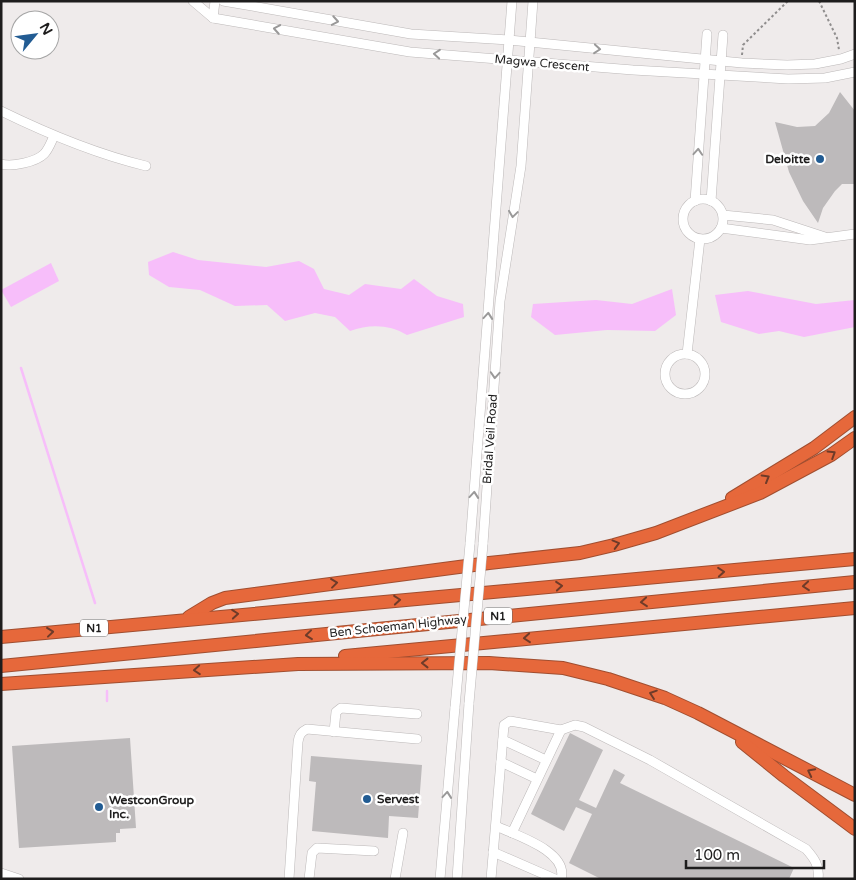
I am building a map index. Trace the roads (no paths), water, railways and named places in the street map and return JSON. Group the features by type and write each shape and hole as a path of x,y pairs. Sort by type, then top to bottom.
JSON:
{"highway":[{"path":"709,513 807,453 855,417"},
{"path":"187,619 212,603 225,598 580,553 656,533 760,493 831,455 855,438"},
{"name":"Ben Schoeman Highway","path":"1,637 855,559"},
{"name":"Ben Schoeman Highway","path":"1,666 855,582"},
{"path":"245,667 435,647 855,608"},
{"path":"1,684 298,664 489,663 563,668 608,679 665,698 855,794"},
{"path":"698,713 742,742 791,782 855,829"}],"street":[{"path":"193,1 213,18"},
{"path":"213,18 216,1"},
{"name":"Magwa Crescent","path":"222,1 411,34 509,40 742,63 806,64 841,59 855,54"},
{"path":"263,1 274,10"},
{"name":"Bridal Veil Road","path":"438,879 470,544 512,1"},
{"name":"Bridal Veil Road","path":"457,879 500,301 520,166 533,1"},
{"path":"232,21 235,2"},
{"name":"Magwa Crescent","path":"213,18 410,52 633,70 788,79 826,78 855,72"},
{"path":"695,201 707,34"},
{"path":"711,200 723,35"},
{"path":"1,111 54,136 89,149 146,166"},
{"path":"1,164 15,164 40,157 46,152 54,136"},
{"path":"711,200 723,215 721,228 712,237 700,239 688,233 684,227 682,220 686,207 695,201 711,200"},
{"path":"723,215 773,220 825,237"},
{"path":"721,228 802,240 816,240 825,237 855,234"},
{"path":"687,354 700,239"},
{"path":"687,354 693,355 703,364 705,376 704,382 695,392 682,394 675,392 666,382 666,368 674,357 687,354"},
{"path":"334,732 336,712 339,708 417,714"},
{"path":"491,879 504,725 510,720 561,730 574,725 584,726 650,760 806,849 815,859 819,872 818,879"},
{"path":"289,879 299,735 307,729 417,739"},
{"path":"512,833 561,730"},
{"path":"503,740 546,760"},
{"path":"501,762 537,779"},
{"path":"496,826 548,850 559,862 562,873 561,879"},
{"path":"395,879 403,832"},
{"path":"310,879 312,853 316,848 374,851"},
{"path":"493,852 555,879"},
{"path":"1,874 19,879"}],"waterway":[{"path":"21,368 95,603"},
{"path":"107,691 107,701"}],"place":[{"name":"Deloitte","path":"820,159"},
{"name":"Servest","path":"367,799"},
{"name":"WestconGroup Inc.","path":"99,807"}]}
